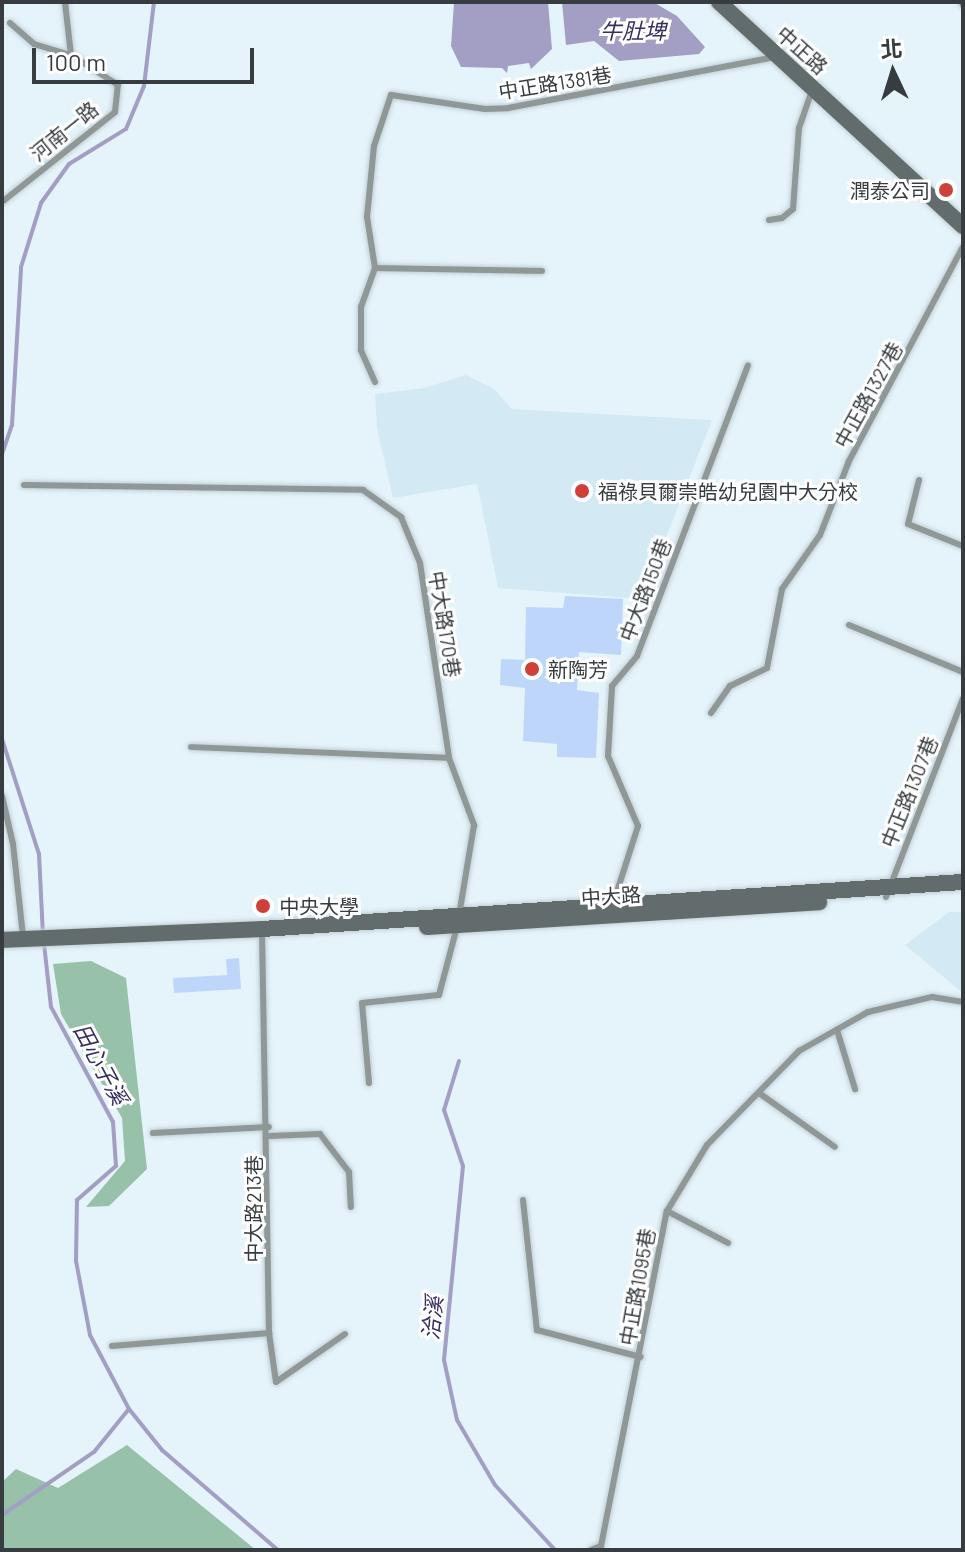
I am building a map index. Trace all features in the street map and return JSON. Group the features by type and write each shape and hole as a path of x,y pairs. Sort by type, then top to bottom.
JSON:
{"street":[{"name":"中正路","path":"719,2 963,226"},
{"path":"2,940 459,920 887,892 963,882"},
{"path":"887,892 963,894"}],"lane":[{"path":"10,23 34,44 71,55 65,2"},
{"name":"河南一路","path":"3,199 115,112 118,85 71,55"},
{"name":"中正路1381巷","path":"375,382 361,350 361,307 375,268 367,217 374,146 391,95 485,109 508,108 778,56"},
{"path":"769,220 782,218 793,209 799,128 813,88"},
{"name":"中正路1327巷","path":"711,713 730,686 767,668 782,589 820,535 849,461 963,247"},
{"path":"375,268 542,271"},
{"name":"中大路150巷","path":"612,909 638,826 608,756 612,686 637,656 748,365"},
{"path":"919,480 908,524 963,546"},
{"name":"中大路170巷","path":"24,485 363,490 379,498 401,517 420,563 449,758 474,825 459,920 439,995 362,1003 369,1083"},
{"path":"849,625 963,672"},
{"name":"中正路1307巷","path":"887,892 963,698"},
{"path":"191,747 449,758"},
{"path":"2,796 13,844 27,939"},
{"name":"中大路213巷","path":"262,929 269,1127 269,1333 276,1382 345,1334"},
{"name":"中正路1095巷","path":"591,1550 601,1546 613,1466 641,1357 667,1211 707,1145 799,1051 868,1012 932,997 963,1002"},
{"path":"837,1030 855,1089"},
{"path":"759,1093 835,1147"},
{"path":"153,1133 269,1127"},
{"path":"269,1136 320,1134 349,1172 351,1207"},
{"path":"523,1200 537,1330 641,1357"},
{"path":"667,1211 728,1243"},
{"path":"112,1346 269,1333"}],"shaded area":[{"name":"福祿貝爾崇皓幼兒園中大分校","path":"466,375 494,389 512,409 712,420 642,599 498,588 477,484 393,498 377,429 375,394 424,388"},
{"path":"949,912 963,912 963,993 905,945"}],"green space":[{"path":"91,961 126,978 147,1169 109,1206 86,1207 125,1161 122,1118 61,1014 53,964"},
{"path":"127,1445 256,1550 2,1550 2,1482 16,1469 58,1488"}],"water":[{"name":"牛肚埤","path":"454,2 548,2 552,49 531,69 529,63 508,66 507,73 502,68 461,67 451,46"},
{"name":"牛肚埤","path":"562,2 653,2 677,16 705,47 699,54 619,61 594,41 566,45"}],"building":[{"path":"565,596 623,599 621,655 579,652 577,690 599,693 596,758 557,757 557,744 523,741 525,688 500,685 501,659 525,660 526,607 563,608"},
{"path":"239,958 241,989 174,993 173,978 227,975 226,959"}],"waterway":[{"name":"田心子溪","path":"2,454 12,425 21,267 41,203 69,164 126,129 144,86 154,2"},
{"name":"田心子溪","path":"2,739 39,854 43,935"},
{"name":"田心子溪","path":"2,1515 94,1452 129,1409 90,1335 76,1261 77,1200 116,1166 113,1122 51,1007 44,944"},
{"name":"洽溪","path":"459,1061 444,1110 463,1166 444,1360 457,1420 495,1485 555,1550"},
{"name":"洽溪","path":"129,1409 162,1450 278,1550"}],"place":[{"name":"潤泰公司","path":"946,190"},
{"name":"福祿貝爾崇皓幼兒園中大分校","path":"582,491"},
{"name":"新陶芳","path":"532,669"},
{"name":"中央大學","path":"263,906"}]}
